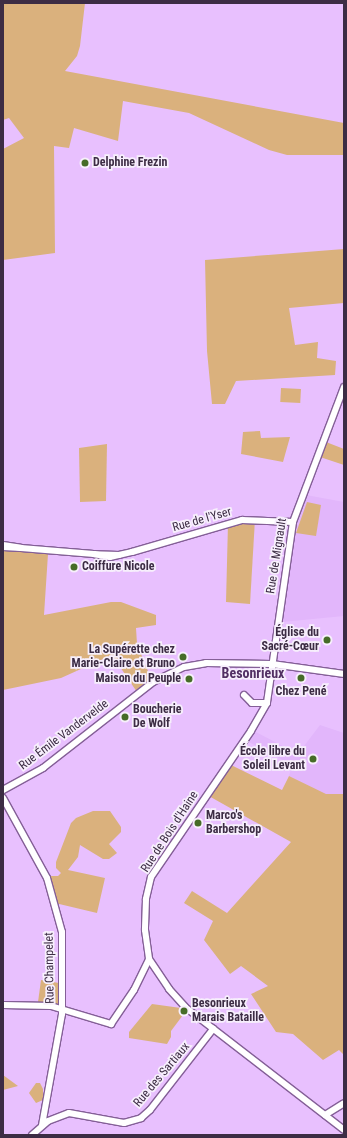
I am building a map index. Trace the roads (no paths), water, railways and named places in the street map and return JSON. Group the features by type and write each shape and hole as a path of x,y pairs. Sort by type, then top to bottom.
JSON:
{"street":[{"name":"Rue de Mignault","path":"272,664 293,522 344,387"},
{"name":"Rue de l'Yser","path":"3,546 119,555 242,520 293,522"},
{"name":"Rue Émile Vandervelde","path":"3,790 43,768 153,682 172,672 206,663 272,664 344,674"},
{"name":"Rue de Bois d'Haine","path":"272,664 267,703 251,731 152,877 146,899 146,949 149,959 179,1001 344,1130"},
{"path":"244,695 252,703 267,703"},
{"name":"Rue Champelet","path":"3,798 47,878 54,900 63,940 62,1009 42,1125"},
{"path":"3,1006 39,1005 62,1009 111,1024 134,990 149,959"},
{"name":"Rue des Sartiaux","path":"32,1135 42,1125 55,1117 69,1113 124,1123 141,1118 150,1110 213,1029"},
{"path":"325,1115 344,1103"}],"place":[{"name":"Delphine Frezin","path":"85,163"},
{"name":"Coiffure Nicole","path":"74,567"},
{"name":"Église du Sacré-Cœur","path":"327,640"},
{"name":"La Supérette chez Marie-Claire et Bruno","path":"183,657"},
{"name":"Chez Pené","path":"301,678"},
{"name":"Maison du Peuple","path":"189,679"},
{"name":"Boucherie De Wolf","path":"125,717"},
{"name":"École libre du Soleil Levant","path":"313,759"},
{"name":"Marco's Barbershop","path":"198,823"},
{"name":"Besonrieux Marais Bataille","path":"184,1011"}],"district":[{"name":"Besonrieux","path":"253,673"}]}
